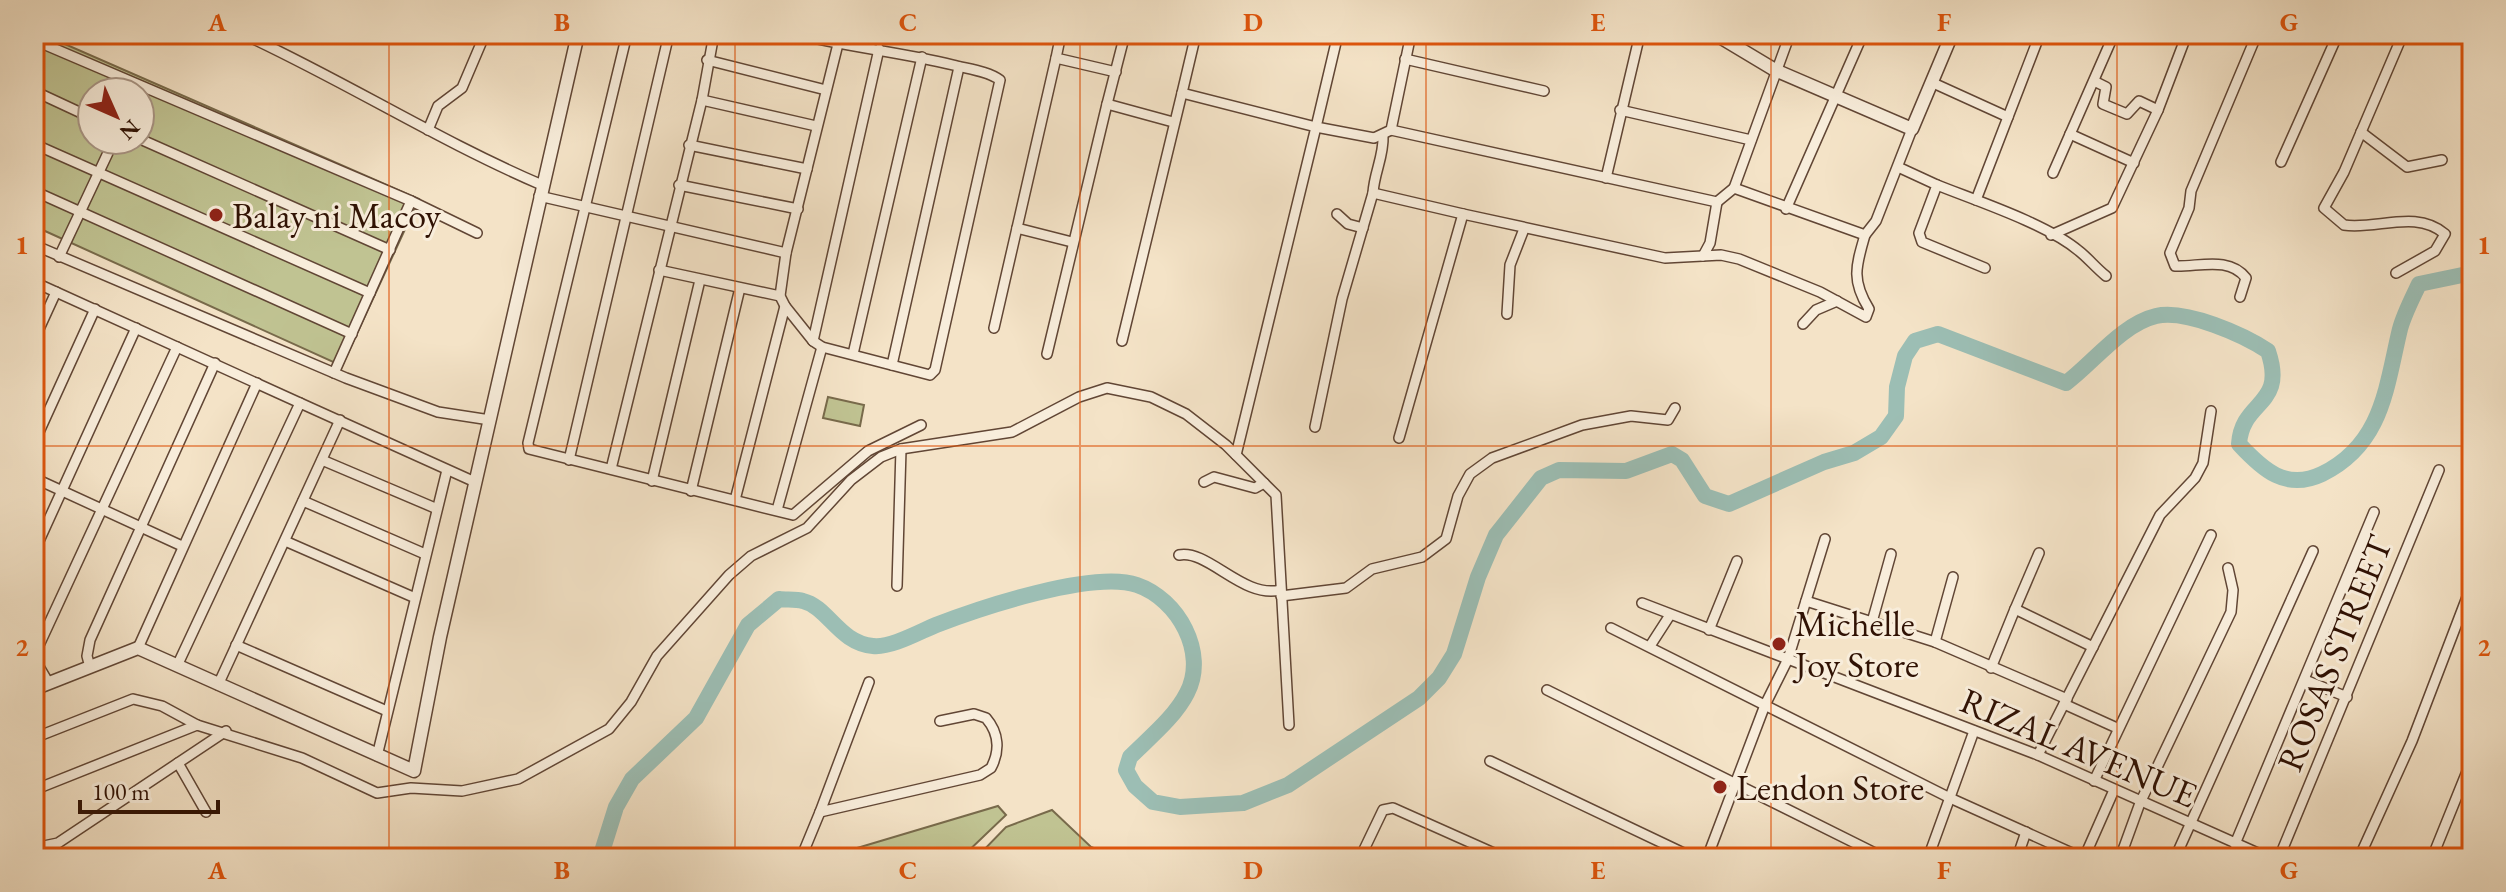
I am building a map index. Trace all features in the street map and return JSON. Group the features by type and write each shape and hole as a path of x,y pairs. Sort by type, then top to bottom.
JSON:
{"street":[{"path":"243,34 306,63 541,191 583,207 786,253"},
{"path":"428,130 438,106 462,88 485,34"},
{"path":"411,788 475,482 578,34"},
{"path":"627,34 528,443 532,451 793,515 868,451 921,425"},
{"path":"569,460 669,34"},
{"path":"611,469 668,227 702,100 714,34"},
{"path":"795,34 922,57 996,77 1001,82 935,370 930,375 818,344 780,296 786,253 838,44"},
{"path":"851,45 854,34"},
{"path":"994,328 1061,34"},
{"path":"1047,354 1125,34"},
{"path":"1122,341 1196,34"},
{"path":"1236,455 1338,34"},
{"path":"1315,427 1342,299 1373,193 1375,173 1383,152 1411,34"},
{"path":"1606,178 1640,34"},
{"path":"1703,256 1710,243 1717,202 1734,188 1790,34"},
{"path":"1786,209 1863,34"},
{"path":"1373,193 1665,258 1727,256 1754,264 1837,301 1862,316 1868,314 1855,283 1854,267 1865,235 1876,221 1952,34"},
{"path":"1976,200 2040,34"},
{"path":"2053,173 2114,34"},
{"path":"2051,235 2108,212 2158,110 2187,34"},
{"path":"2240,297 2246,278 2243,273 2216,263 2175,266 2170,253 2189,208 2191,191 2257,34"},
{"path":"2281,162 2338,34"},
{"path":"2396,273 2435,251 2445,234 2438,228 2415,221 2344,225 2324,211 2403,34"},
{"path":"1721,35 1775,70 1912,129"},
{"path":"34,40 108,76"},
{"path":"777,510 818,344 879,49"},
{"path":"853,354 922,57"},
{"path":"1056,58 1116,72"},
{"path":"1405,59 1544,91"},
{"path":"707,60 826,90"},
{"path":"892,365 959,67"},
{"path":"2094,81 2106,87 2103,104 2127,114 2139,101 2158,110"},
{"path":"1931,82 2008,117"},
{"path":"34,91 76,111"},
{"path":"1182,93 1365,138 1387,133 1717,202"},
{"path":"156,98 411,201 477,233"},
{"path":"702,100 816,126"},
{"path":"1107,104 1173,122"},
{"path":"1620,110 1751,140"},
{"path":"2361,132 2407,167 2442,160"},
{"path":"2070,134 2134,163"},
{"path":"34,144 370,293"},
{"path":"689,145 807,169"},
{"path":"156,146 390,250"},
{"path":"59,257 106,156"},
{"path":"1898,167 2051,235 2081,252 2087,262 2106,276"},
{"path":"679,185 798,209"},
{"path":"1937,185 1919,239 1985,268"},
{"path":"1734,188 1865,235"},
{"path":"34,191 352,334"},
{"path":"334,373 411,201"},
{"path":"1337,214 1348,224 1363,228"},
{"path":"1399,438 1463,214"},
{"path":"1017,228 1072,242"},
{"path":"1507,314 1510,265 1524,229"},
{"path":"34,245 334,373 438,412 490,420"},
{"path":"659,270 780,296"},
{"path":"652,481 700,280"},
{"path":"34,282 475,482"},
{"path":"691,491 740,288"},
{"path":"34,340 56,292"},
{"path":"1803,324 1816,310 1837,301"},
{"path":"735,500 785,306"},
{"path":"34,443 95,309"},
{"path":"34,552 136,328"},
{"path":"48,682 34,657 177,347"},
{"path":"90,667 87,656 90,640 215,363"},
{"path":"34,689 138,648 257,383"},
{"path":"34,738 133,699 162,706 197,725 226,731 302,758 377,793 411,788 451,791 503,784 599,737 621,717 665,647 688,625 729,575 751,556 796,537 851,480 881,457 901,449 1012,432 1079,397 1107,388 1151,397 1186,414 1236,455 1278,499 1280,593 1289,725"},
{"path":"177,666 300,403"},
{"path":"1179,555 1196,556 1259,592 1346,588 1372,569 1422,557 1448,536 1458,496 1470,474 1492,458 1582,425 1631,416 1668,420 1675,408"},
{"path":"2038,755 2160,515 2195,478 2203,463 2211,411"},
{"path":"218,685 340,420"},
{"path":"897,586 901,449"},
{"path":"322,460 435,508"},
{"path":"377,756 413,597 447,470"},
{"name":"ROSAS STREET","path":"2279,858 2439,470"},
{"path":"1204,482 1214,477 1255,488 1264,483"},
{"path":"34,478 182,546"},
{"path":"303,501 425,554"},
{"path":"2235,844 2374,512"},
{"path":"2094,781 2211,535"},
{"path":"1707,858 1765,705 1788,659 1825,539"},
{"path":"285,541 413,597"},
{"path":"2175,858 2313,551"},
{"path":"1991,668 2039,553"},
{"path":"1872,622 1891,554"},
{"path":"1709,630 1737,561"},
{"path":"2120,858 2140,803 2231,612 2233,590 2228,568"},
{"path":"1935,642 1953,577"},
{"path":"2359,858 2412,741 2472,584"},
{"path":"1806,601 1935,642 2117,728"},
{"name":"RIZAL AVENUE","path":"1642,603 2038,755 2189,825 2269,858"},
{"path":"2015,609 2093,647"},
{"path":"1650,646 1670,615"},
{"path":"1611,628 1950,798 2083,858 2114,790"},
{"path":"236,645 387,711"},
{"path":"138,648 414,771"},
{"path":"2305,680 2347,697"},
{"path":"801,858 869,682"},
{"path":"1547,690 1738,782 1885,858"},
{"path":"820,812 968,778 991,768 998,746 986,718 974,714 940,721"},
{"path":"34,790 197,725"},
{"path":"34,848 58,843 226,731"},
{"path":"1928,858 1974,731"},
{"path":"2432,858 2472,759"},
{"path":"1490,761 1694,858"},
{"path":"178,763 206,812"},
{"path":"1360,858 1378,816 1383,810 1393,808 1505,858"},
{"path":"2017,858 2026,832"}],"green space":[{"path":"34,34 42,34 138,76 76,76 76,156 156,156 156,84 419,199 342,366 34,226"},
{"path":"828,397 864,405 860,426 823,418"},
{"path":"998,806 1006,815 961,858 857,858 857,848"},
{"path":"1052,810 1091,847 1120,858 976,858 1006,827"}],"water":[{"path":"293,848 331,848 348,858 294,855"}],"waterway":[{"path":"2472,131 2472,140"},
{"path":"600,858 616,807 632,779 696,718 748,625 779,599 800,600 812,605 851,639 880,646 980,609 1036,593 1093,583 1137,585 1152,592 1176,615 1185,629 1194,661 1193,677 1182,702 1130,757 1126,770 1135,786 1153,802 1180,807 1243,803 1288,785 1419,698 1439,678 1454,654 1478,577 1496,535 1541,478 1559,470 1626,471 1672,454 1682,460 1705,496 1729,504 1824,462 1854,453 1881,437 1896,416 1897,387 1905,356 1915,341 1938,334 2066,383 2131,327 2143,320 2168,315 2214,325 2268,351 2272,383 2268,393 2247,418 2239,444 2276,475 2286,479 2309,479 2342,462 2370,430 2385,392 2402,323 2419,284 2472,273"}],"place":[{"name":"Balay ni Macoy","path":"216,215"},
{"name":"Michelle Joy Store","path":"1779,644"},
{"name":"Lendon Store","path":"1720,787"}]}
